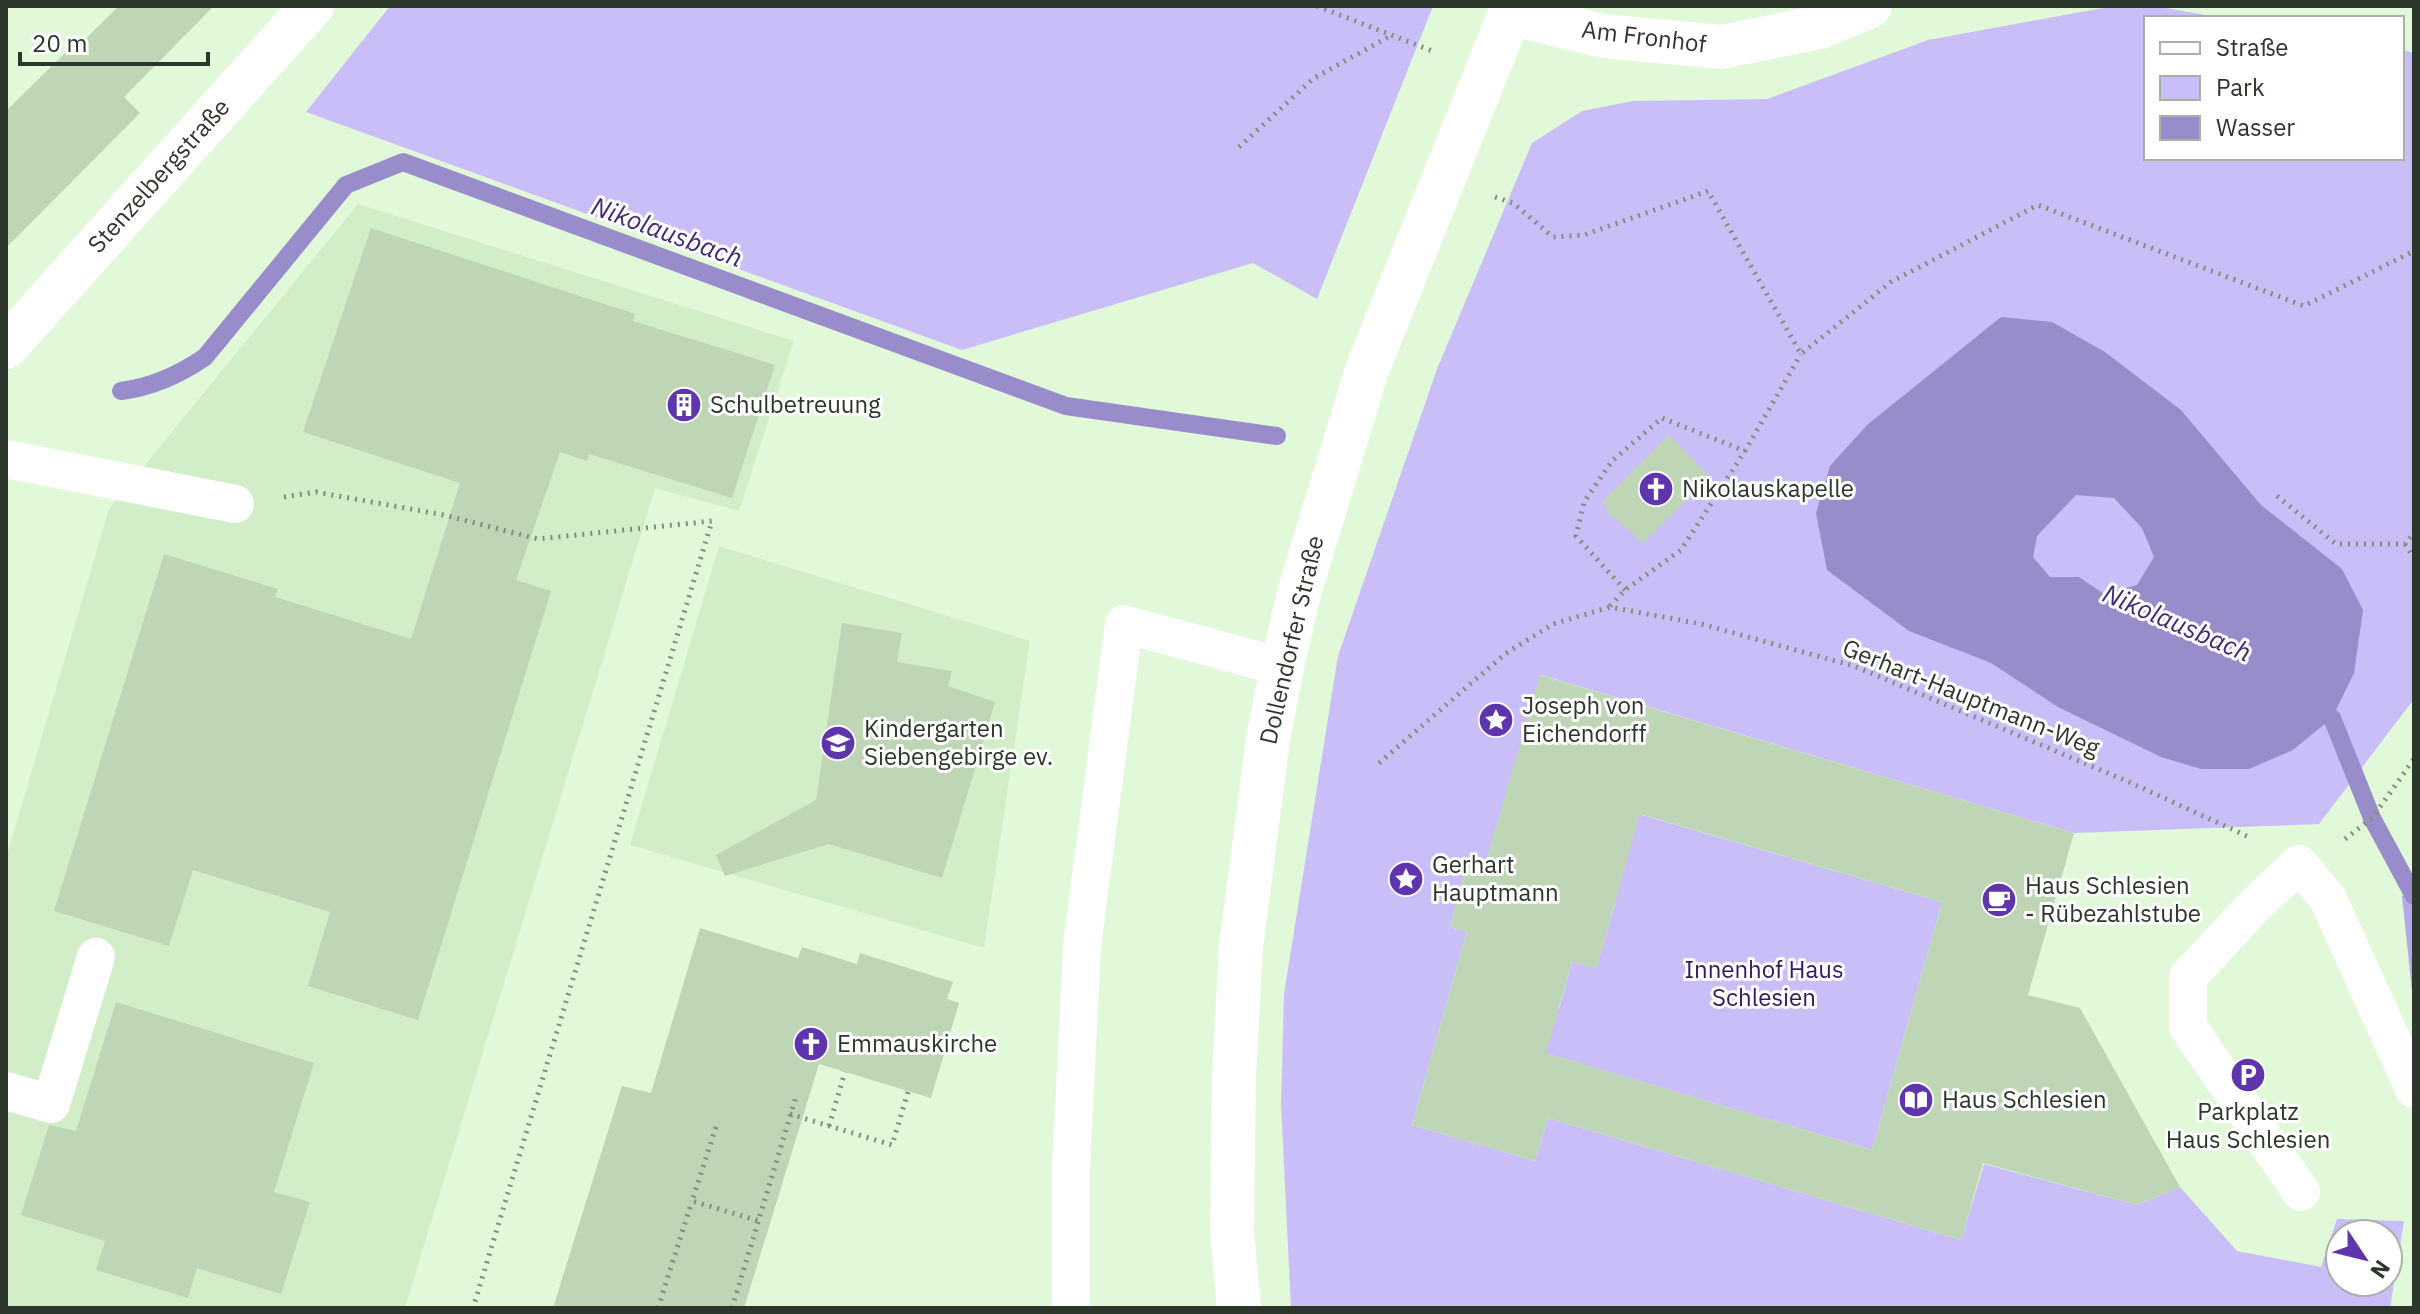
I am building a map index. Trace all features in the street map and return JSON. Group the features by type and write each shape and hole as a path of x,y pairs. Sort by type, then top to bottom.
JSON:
{"main road":[{"name":"Stenzelbergstraße","path":"6,347 312,6"},
{"name":"Am Fronhof","path":"1511,10 1603,36 1721,47 1820,27 1870,6"},
{"name":"Dollendorfer Straße","path":"1239,1308 1232,1231 1234,1076 1241,947 1268,739 1282,667 1299,593 1367,370 1511,10"}],"lane":[{"path":"6,459 235,504"},
{"path":"1071,1308 1071,1170 1082,946 1124,624 1282,667"},
{"path":"2301,1192 2188,1027 2188,977 2256,904 2299,864 2328,899 2414,1089"},
{"path":"6,1091 51,1104 96,957"}],"path":[{"path":"1317,6 1438,53"},
{"path":"1239,147 1314,78 1392,35"},
{"path":"1443,178 1513,203 1553,237 1584,235 1708,191 1801,354"},
{"path":"1610,607 1625,590 1681,550 1745,451 1801,354 1891,282 2038,205 2304,306 2414,251"},
{"path":"1625,590 1576,536 1584,502 1612,461 1662,418 1745,451"},
{"path":"235,504 316,492 457,518 538,539 712,521 473,1308"},
{"path":"2277,496 2336,544 2405,544"},
{"path":"2405,544 2414,533"},
{"path":"2405,544 2414,558"},
{"name":"Gerhart-Hauptmann-Weg","path":"1379,763 1505,654 1553,624 1610,607 1701,624 1854,666 2129,782 2299,864"},
{"path":"2299,864 2326,852 2372,818 2414,759"},
{"path":"829,1126 845,1072"},
{"path":"790,1114 892,1145 908,1092"},
{"path":"732,1308 796,1097"},
{"path":"658,1308 716,1127"},
{"path":"692,1201 759,1221"}],"shaded area":[{"path":"358,204 794,341 739,511 655,488 405,1308 6,1308 6,858 109,509"},
{"name":"Kindergarten Siebengebirge ev.","path":"719,546 1030,641 984,948 630,845"},
{"path":"2414,894 2414,1010 2402,896"}],"green space":[{"path":"390,6 1433,6 1317,299 1253,263 962,350 306,112"},
{"path":"2114,6 2155,6 2211,16 2144,16 2144,160 2404,160 2404,50 2414,53 2414,699 2319,824 2074,833 1541,675 1484,869 1467,865 1450,927 1467,932 1412,1125 1535,1161 1548,1118 1961,1240 1984,1164 2137,1205 2180,1187 2237,1251 2321,1267 2324,1258 2324,1298 2392,1298 2390,1308 1291,1308 1281,1104 1284,994 1338,656 1437,369 1532,143 1582,111 1633,101 1767,99 1928,40"},
{"name":"Innenhof Haus Schlesien","path":"1532,783 1942,902 1872,1150 1461,1028 1473,985 1559,1009 1572,962 1596,968 1615,904"}],"water":[{"path":"2001,317 2052,322 2105,352 2181,410 2261,505 2342,569 2363,610 2354,673 2332,718 2293,750 2249,769 2201,769 2161,757 2058,707 1991,663 1909,631 1827,570 1816,513 1830,466 1867,425","holes":["2076,495 2114,498 2142,528 2154,557 2137,585 2104,594 2079,577 2050,577 2033,557 2037,536"]}],"building":[{"path":"119,6 214,6 124,97 140,113 6,248 6,111 72,46 75,49"},
{"path":"371,228 635,314 633,321 775,365 732,498 589,454 587,461 560,452 516,580 551,591 418,1020 308,986 330,912 193,870 169,946 54,911 164,554 278,589 275,597 411,639 460,483 303,432"},
{"name":"Nikolauskapelle","path":"1669,435 1710,477 1643,543 1606,511 1608,509 1602,502"},
{"path":"842,623 902,633 897,662 952,671 948,686 995,702 942,878 829,844 725,876 716,855 816,800"},
{"name":"Haus Schlesien","path":"1540,675 2074,833 2028,995 2080,1008 2180,1187 2137,1205 1983,1163 1961,1240 1548,1118 1535,1161 1412,1125 1467,932 1450,927 1467,864 1484,869","holes":["1640,814 1942,902 1872,1150 1546,1053 1572,962 1596,969"]},
{"path":"700,928 798,958 802,947 857,964 860,953 953,982 947,999 959,1003 931,1098 819,1064 744,1308 553,1308 622,1086 651,1093"},
{"path":"116,1002 314,1063 274,1192 310,1202 281,1294 197,1268 188,1298 96,1270 105,1241 21,1215 49,1125 76,1131"}],"waterway":[{"name":"Nikolausbach","path":"121,391 165,379 205,357 346,185 403,162 1066,406 1277,436"},
{"name":"Nikolausbach","path":"2309,708 2332,718 2372,818 2414,896"}],"place":[{"name":"Schulbetreuung","path":"684,405"},
{"name":"Nikolauskapelle","path":"1656,489"},
{"name":"Joseph von Eichendorff","path":"1496,720"},
{"name":"Kindergarten Siebengebirge ev.","path":"838,743"},
{"name":"Gerhart Hauptmann","path":"1406,879"},
{"name":"Haus Schlesien - Rübezahlstube","path":"1999,900"},
{"name":"Emmauskirche","path":"811,1044"},
{"name":"Parkplatz Haus Schlesien","path":"2248,1075"},
{"name":"Haus Schlesien","path":"1916,1100"}]}
